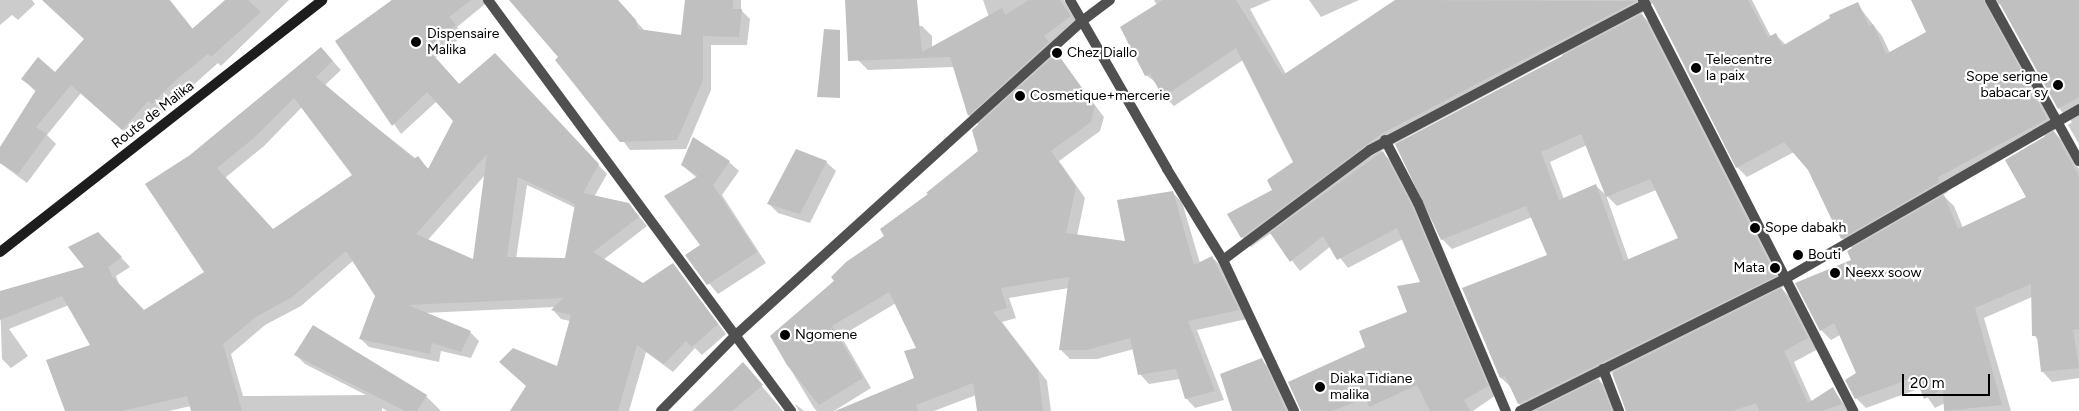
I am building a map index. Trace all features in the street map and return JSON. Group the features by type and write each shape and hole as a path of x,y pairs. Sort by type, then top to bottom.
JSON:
{"main road":[{"name":"Route de Malika","path":"0,252 322,0"}],"street":[{"path":"488,0 737,334 791,411"},
{"path":"1070,0 1167,170 1223,260 1294,411"},
{"path":"661,411 737,334 1082,21 1110,0"},
{"path":"1990,0 2079,161"},
{"path":"1223,260 1339,171 1385,140 1644,2 1853,411"},
{"path":"1520,411 1785,279 2079,109"},
{"path":"1385,140 1418,203 1506,411"},
{"path":"1603,369 1619,411"}],"building":[{"path":"42,0 169,0 192,29 225,0 248,0 261,12 211,57 208,54 177,79 152,104 148,101 122,130 71,85 36,127 47,134 18,174 0,163 0,147 36,90 21,79 38,57 55,72 84,39"},
{"path":"392,0 471,0 449,17 456,25 427,48 459,84 495,53 599,164 583,193 629,203 639,217 593,252 643,283 673,263 718,324 692,347 686,341 664,364 637,345 618,411 510,411 526,386 499,362 513,348 557,366 571,315 551,310 563,298 408,305 471,331 461,352 432,343 430,354 359,339 375,296 346,251 292,297 256,317 223,344 242,411 191,411 187,396 122,411 65,411 46,360 90,345 62,296 0,320 0,291 84,267 68,247 98,232 122,257 108,267 112,276 144,310 204,272 145,184 190,155 321,47 333,61 316,77 414,159 418,156 428,169 453,121 427,92 392,126 335,41","holes":["294,98 352,175 273,229 217,168 255,137","487,154 473,259 416,234","518,177 575,204 565,258 507,257"]},
{"path":"509,0 618,0 636,20 638,29 681,35 685,0 733,0 733,9 742,9 739,37 703,36 703,80 677,140 620,142 555,60 558,57"},
{"path":"845,0 917,0 922,52 1002,8 1005,15 1029,0 1060,0 1071,16 1044,36 1049,42 968,116 950,57 848,61"},
{"path":"1163,0 1236,0 1283,75 1395,0 1636,1 1381,134 1241,238 1227,214 1272,190 1267,180 1293,162 1236,48 1163,97 1150,74 1145,76 1120,27"},
{"path":"1651,0 1748,0 1768,37 1776,33 1782,46 1830,18 1829,15 1858,2 1869,26 1873,24 1886,54 1926,32 1911,0 1983,0 2047,119 1938,177 1939,182 1841,239 1808,170 1784,142 1736,168"},
{"path":"1998,0 2079,0 2079,97 2058,109"},
{"path":"1642,14 1776,276 1518,404 1505,376 1500,378 1462,288 1547,255 1526,206 1441,240 1395,144","holes":["1581,134 1606,197 1650,179 1678,238 1624,261 1596,184 1559,200 1541,152"]},
{"path":"824,29 840,30 840,98 817,97"},
{"path":"1057,53 1095,106 1091,122 1051,151 1076,187 1066,233 1125,241 1117,200 1173,191 1194,265 1212,256 1239,310 1188,321 1215,391 1185,399 1176,369 1138,375 1130,338 1087,350 1059,350 1069,277 1001,288 1007,308 993,312 1038,370 1043,411 977,411 973,383 916,405 918,411 835,411 914,378 904,351 916,348 889,292 832,326 863,378 819,405 787,365 770,336 834,281 831,277 846,262 884,236 880,229 928,194 926,193 978,151 972,130"},
{"path":"2054,131 2079,176 2079,329 2073,330 2079,368 2041,372 2037,336 2032,336 2031,284 1975,308 2002,405 1944,411 1943,389 1924,399 1915,377 1855,399 1845,380 1856,373 1834,323 1820,331 1795,283 1851,260 1847,251 1944,195 1958,229 2026,197 2005,160"},
{"path":"693,137 730,161 713,185 757,252 707,285 685,255 700,245 664,196 698,176 681,165"},
{"path":"796,149 827,161 800,214 767,204"},
{"path":"1383,151 1412,206 1488,386 1464,400 1470,411 1430,411 1417,385 1369,407 1366,398 1332,411 1301,411 1288,382 1365,347 1359,331 1407,312 1397,286 1420,282 1397,228 1337,260 1323,236 1290,262 1270,233"},
{"path":"1782,288 1808,338 1784,351 1808,403 1833,387 1842,404 1822,411 1759,411 1756,403 1732,411 1626,411 1612,373"},
{"path":"313,325 427,395 417,411 405,411 294,355"},
{"path":"1262,358 1286,411 1232,411 1220,374"},
{"path":"743,362 763,385 732,411 693,411"},
{"path":"1599,379 1612,411 1535,411"}],"place":[{"name":"Dispensaire Malika","path":"416,42"},
{"name":"Chez Diallo","path":"1057,53"},
{"name":"Telecentre la paix","path":"1696,68"},
{"name":"Sope serigne babacar sy","path":"2058,85"},
{"name":"Cosmetique+mercerie","path":"1020,96"},
{"name":"Sope dabakh","path":"1755,228"},
{"name":"Bouti","path":"1798,255"},
{"name":"Mata","path":"1775,268"},
{"name":"Neexx soow","path":"1835,273"},
{"name":"Ngomene","path":"785,335"},
{"name":"Diaka Tidiane malika","path":"1320,387"}]}
